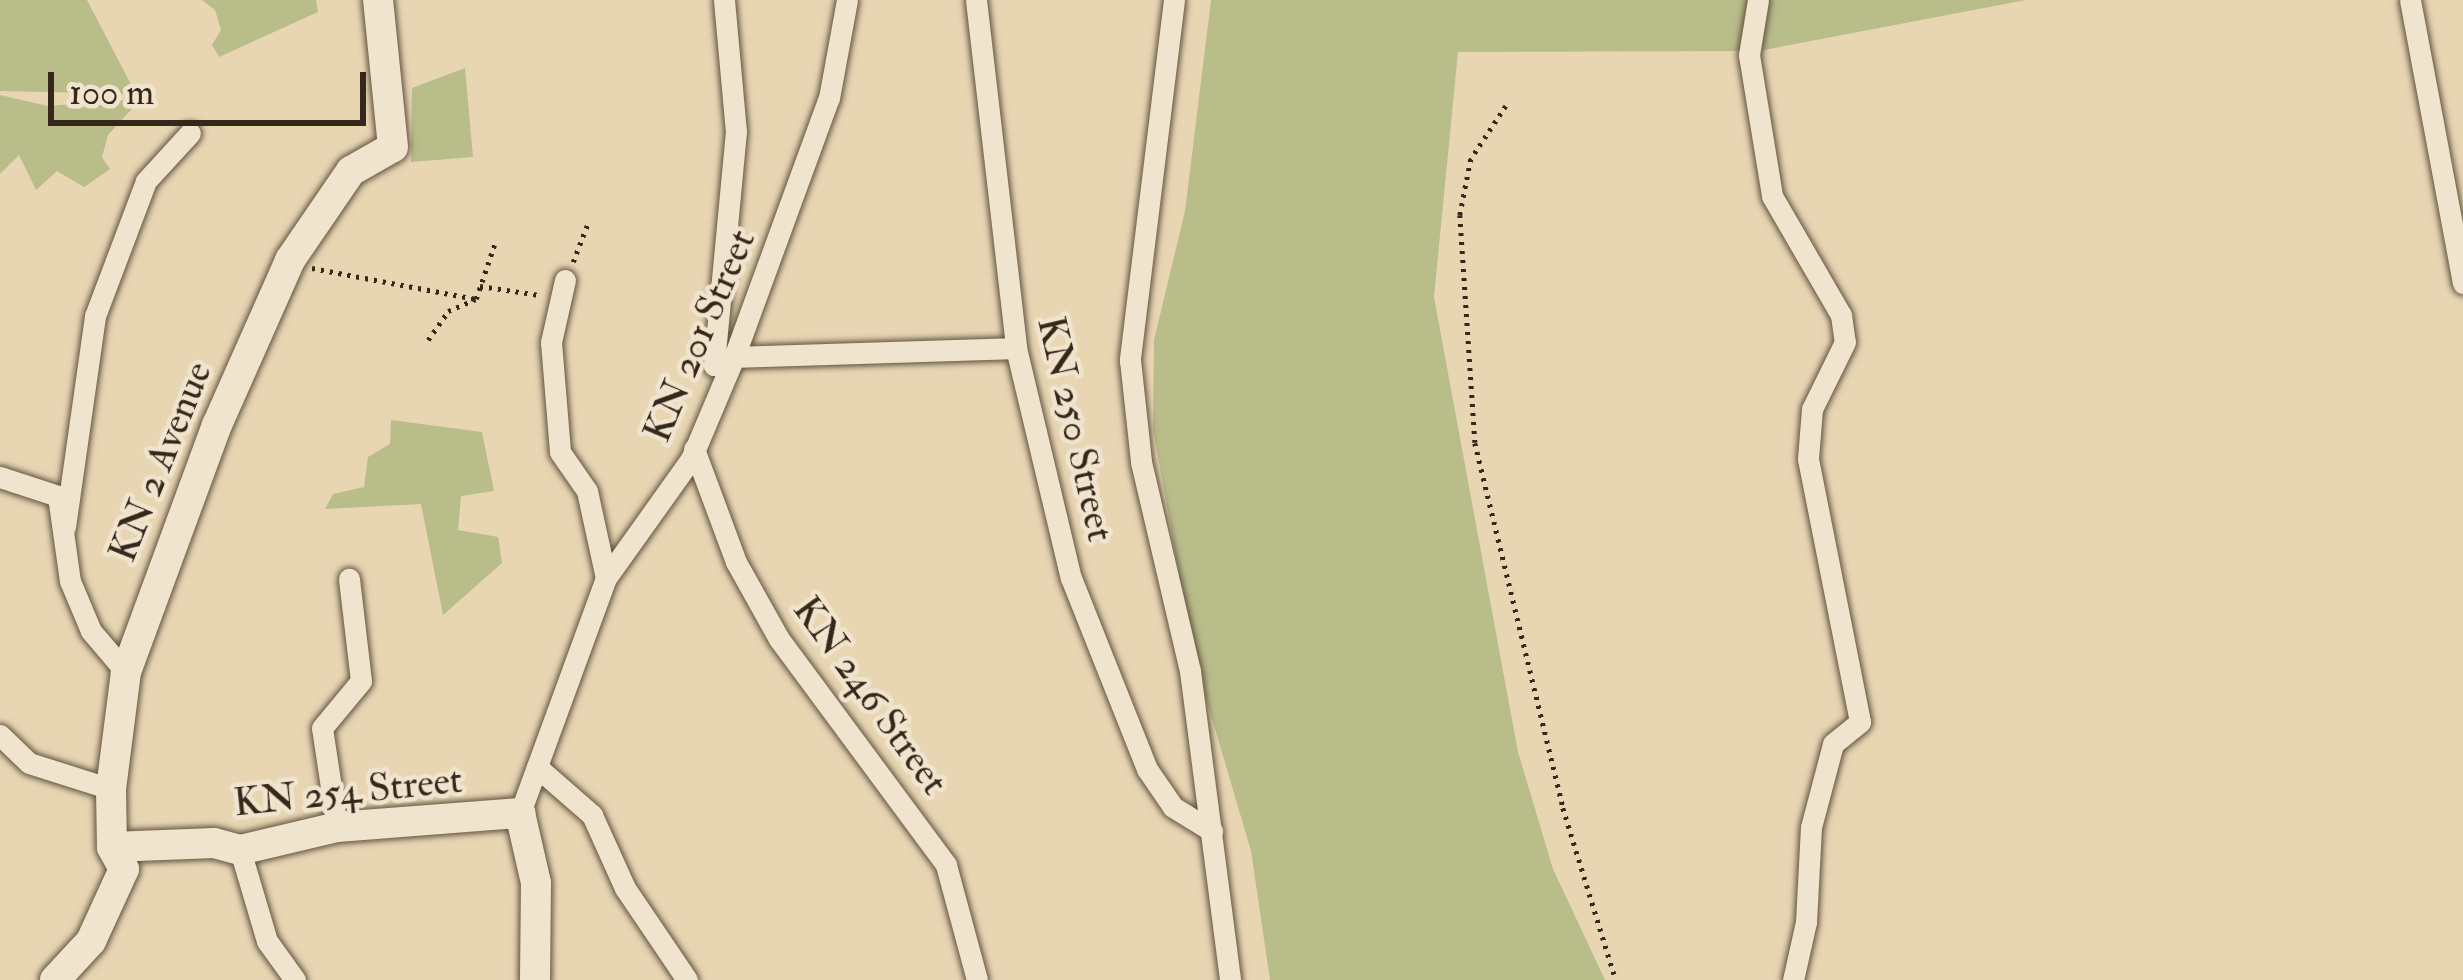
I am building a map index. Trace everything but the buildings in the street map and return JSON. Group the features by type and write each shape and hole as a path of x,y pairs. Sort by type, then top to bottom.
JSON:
{"main road":[{"name":"KN 2 Avenue","path":"55,980 91,941 124,868 112,847 111,789 126,672 217,425 290,260 351,171 393,147 378,0"},
{"name":"KN 254 Street","path":"112,847 214,843 240,850 337,827 520,813"},
{"path":"520,813 536,883 535,980"}],"street":[{"path":"724,0 736,131 724,361 1016,349"},
{"name":"KN 201 Street","path":"520,813 607,578 691,459 724,361 829,98 847,0"},
{"name":"KN 250 Street","path":"976,0 1016,349 1071,578 1139,749 1173,808 1212,831"},
{"path":"1174,0 1130,360 1141,462 1190,671 1229,980"},
{"path":"1758,0 1749,55 1772,196 1841,315 1845,342 1812,409 1808,459 1861,722 1833,744 1811,827 1806,922 1793,980"},
{"path":"2410,0 2463,283"},
{"path":"65,527 95,316 146,181 190,134"},
{"path":"565,280 551,342 560,452 587,491 607,578"},
{"name":"KN 246 Street","path":"691,459 779,639 946,865 977,980"},
{"path":"0,477 58,496 70,581 91,631 126,672"},
{"path":"337,827 322,728 361,681 350,580"},
{"path":"0,735 28,763 111,789"},
{"path":"537,767 592,815 625,887 687,980"},
{"path":"240,850 267,941 295,980"}],"path":[{"path":"1506,106 1471,159 1460,215 1475,443 1563,808 1616,980"},
{"path":"480,286 540,296 565,280 586,226"},
{"path":"428,340 448,311 476,299 495,244"},
{"path":"290,260 337,278 476,299"}],"green space":[{"path":"0,0 87,0 136,94 0,91"},
{"path":"202,0 316,0 318,12 219,57 212,45 221,30 215,10"},
{"path":"1211,0 2026,0 1759,51 1458,52 1434,297 1518,752 1553,869 1605,980 1270,980 1251,851 1195,661 1153,429 1154,340 1185,211"},
{"path":"465,68 473,157 411,162 412,88"},
{"path":"0,95 48,106 141,99 108,135 102,157 110,169 84,187 57,171 36,190 19,155 0,174"},
{"path":"391,420 482,432 494,491 461,496 458,530 498,537 502,563 443,615 421,504 325,509 333,494 364,487 368,457 390,444"}]}
